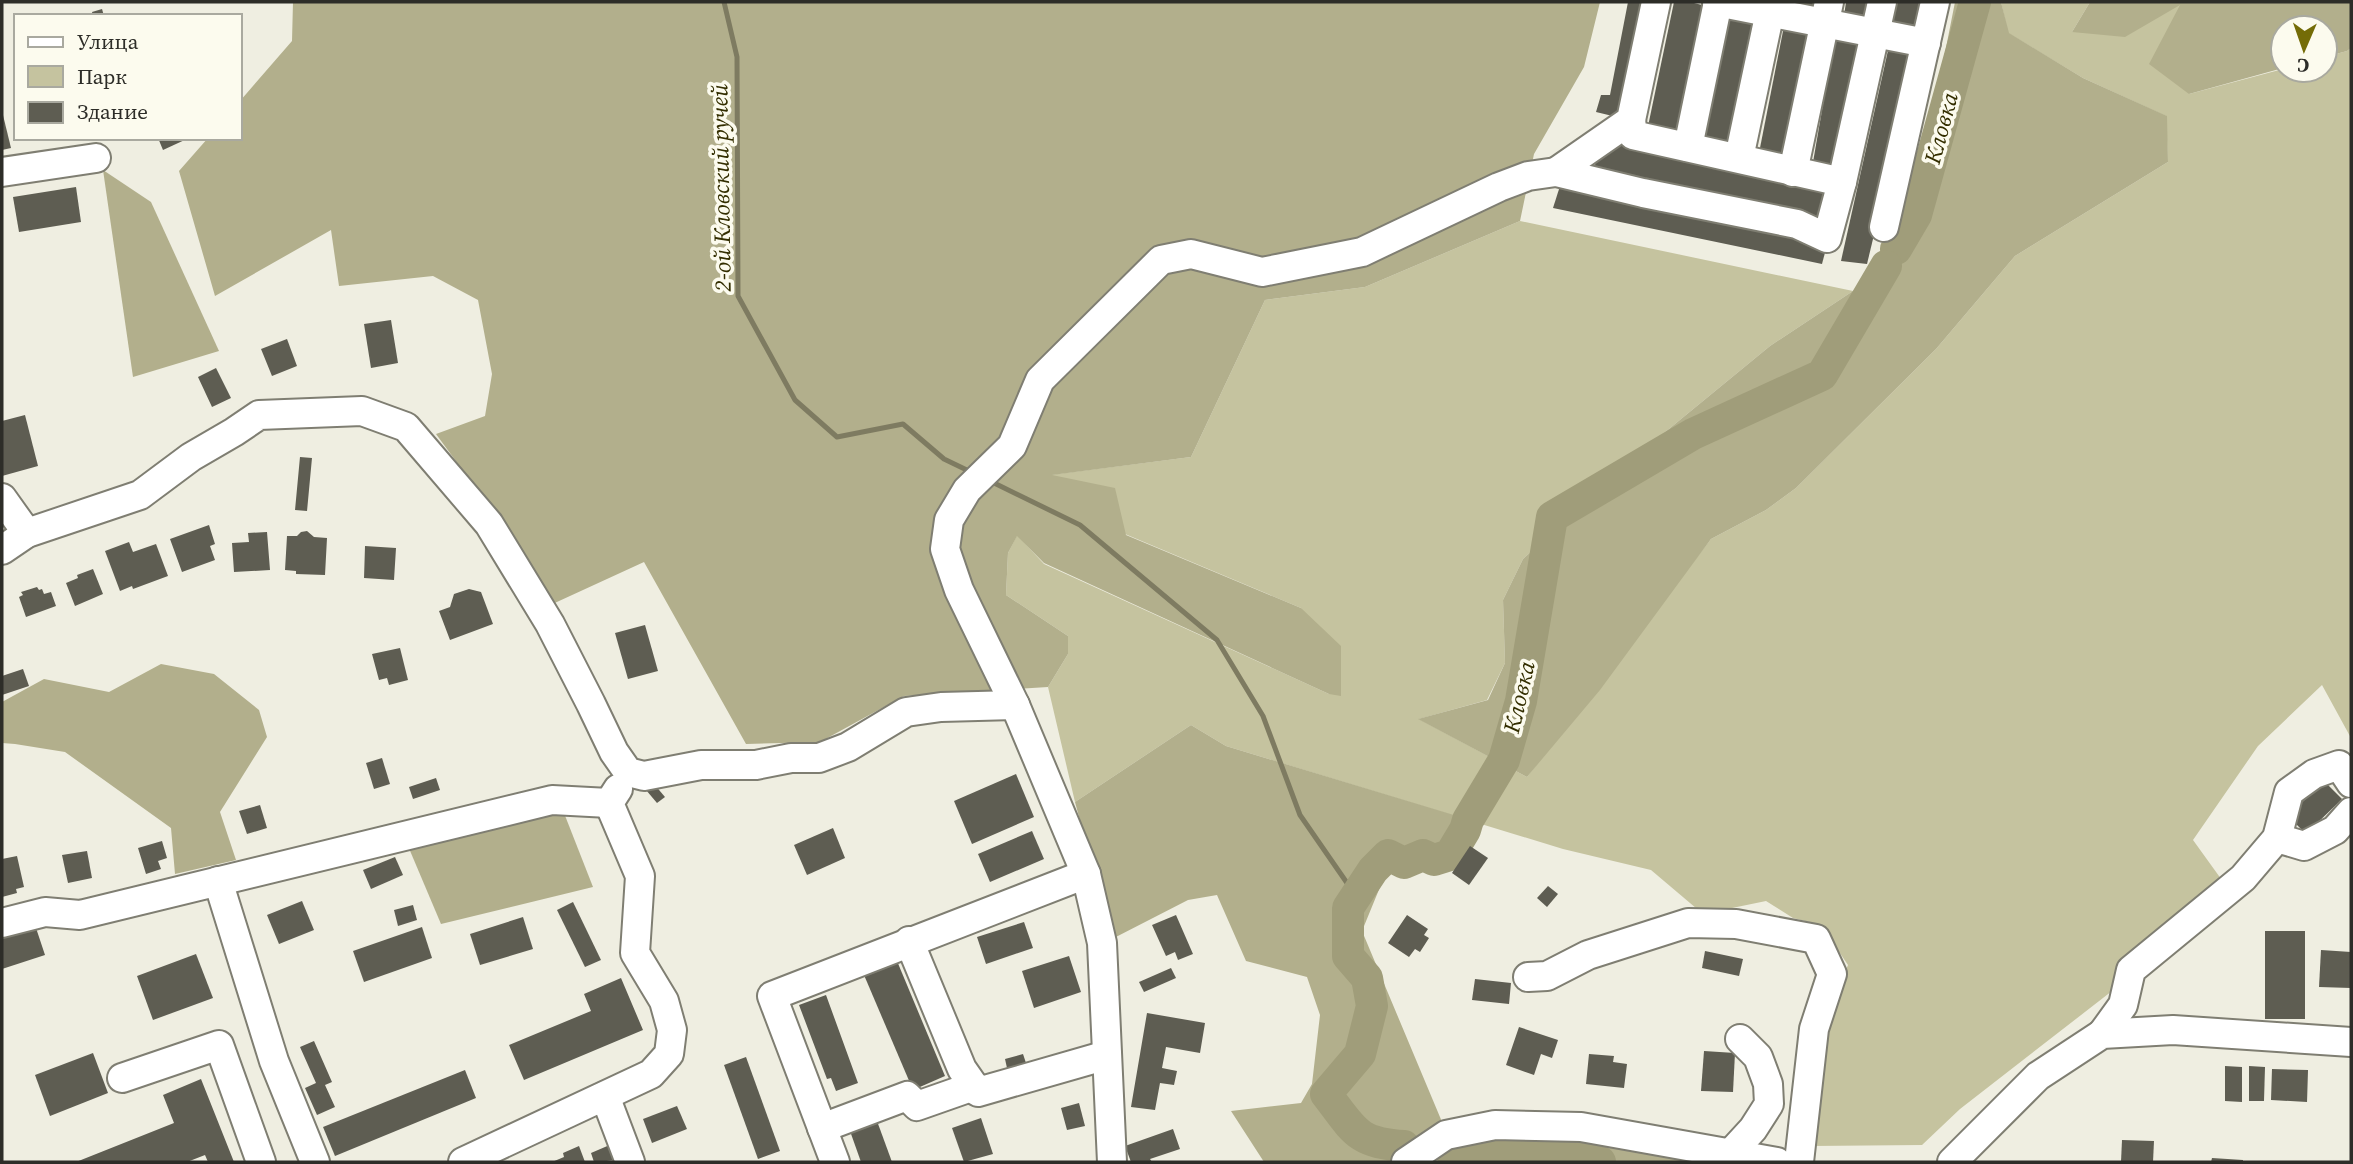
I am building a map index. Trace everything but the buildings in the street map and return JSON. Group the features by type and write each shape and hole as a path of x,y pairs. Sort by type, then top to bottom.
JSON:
{"street":[{"path":"1657,2 1631,120 1633,135 1842,182"},
{"path":"1688,147 1717,2 1827,13 1875,34 1926,43"},
{"path":"1112,1162 1102,943 1086,874 1015,705 959,590 945,549 949,520 967,490 1012,446 1040,380 1161,260 1191,254 1262,272 1362,252 1528,176 1556,172 1643,193 1797,224 1827,238 1882,2"},
{"path":"1884,227 1935,2"},
{"path":"1739,158 1771,8"},
{"path":"1793,172 1827,13"},
{"path":"1556,172 1631,120"},
{"path":"2,172 96,158"},
{"path":"2,550 27,533 140,495 191,457 258,415 362,411 406,427 489,524 550,624 614,752 628,772 644,776 701,765 756,765 791,758 819,758 848,747 906,712 975,705 1015,705"},
{"path":"2,498 27,533"},
{"path":"1952,1162 2038,1076 2102,1034 2123,1004 2131,970 2244,878 2277,838 2289,792 2314,774 2339,765 2351,783"},
{"path":"609,803 628,772"},
{"path":"2,923 45,912 80,915 552,800 609,803"},
{"path":"463,1162 651,1074 669,1054 672,1030 664,1001 635,953 640,876 609,803"},
{"path":"2277,838 2304,846 2335,830 2351,812"},
{"path":"835,1162 772,996 1086,874"},
{"path":"218,881 274,1061 316,1162"},
{"path":"1528,977 1547,976 1588,955 1688,923 1736,924 1816,939 1832,974 1814,1030 1799,1162"},
{"path":"909,942 962,1069 978,1093 1107,1055"},
{"path":"2102,1034 2173,1030 2351,1042"},
{"path":"1730,1154 1753,1129 1769,1104 1768,1084 1758,1057 1740,1039"},
{"path":"122,1079 219,1045 261,1162"},
{"path":"822,1128 907,1096 917,1106 974,1086"},
{"path":"605,1096 630,1162"},
{"path":"1406,1162 1446,1135 1495,1125 1581,1127 1777,1162"}],"green space":[{"path":"2001,2 2090,2 2072,32 2181,4 2189,94 2269,73 2269,84 2339,84 2339,53 2351,48 2351,738 2322,685 2258,746 2193,840 2224,883 2121,984 1960,1109 1922,1145 1811,1146 1830,1008 1848,965 1821,925 1793,918 1766,901 1703,914 1651,870 1563,849 1226,746 1191,725 1075,802 1048,687 1068,654 1068,636 1006,595 1008,553 1017,535 1044,564 1329,694 1301,608 1125,534 1049,475 1191,457 1265,300 1365,287 1520,221 1853,291 1770,346 1664,433 1523,559 1503,600 1505,663 1487,700 1419,719 1527,777 1711,539 1766,510 1796,488 1936,349 2015,256 2168,162 2166,116 2083,78 2008,33"}],"shaded area":[{"path":"293,2 1600,2 1584,67 1534,154 1520,221 1365,287 1265,300 1191,457 1052,475 1115,488 1126,535 1301,608 1341,646 1341,696 1329,694 1044,563 1017,536 1008,553 1006,595 1068,636 1068,654 1048,687 904,696 820,742 746,744 644,562 546,607 505,528 436,434 485,416 492,374 478,300 433,276 339,286 331,230 215,296 179,171 206,140 242,140 242,99 292,41"},
{"path":"1955,2 2001,2 2009,33 2083,78 2167,116 2168,162 2015,256 1936,349 1796,488 1766,510 1711,539 1600,690 1527,777 1418,719 1488,700 1505,663 1503,600 1523,559 1664,433 1770,346 1853,291 1908,240"},
{"path":"2090,2 2351,2 2351,48 2347,51 2339,53 2339,14 2269,14 2269,72 2189,94 2149,64 2180,5 2125,37 2072,32"},
{"path":"103,170 151,202 219,351 133,377"},
{"path":"161,664 214,674 259,710 267,737 220,812 236,860 175,874 171,828 65,752 2,743 2,702 44,679 109,692"},
{"path":"1191,725 1226,746 1477,822 1453,861 1418,871 1387,870 1362,931 1445,1129 1393,1162 1264,1162 1231,1111 1301,1103 1312,1084 1320,1015 1307,977 1246,961 1217,895 1188,900 1112,939 1075,802"},
{"path":"564,813 593,887 441,924 408,846"},
{"path":"1603,1136 1704,1162 1435,1162 1461,1139"}],"waterway":[{"name":"2-ой Кловский ручей","path":"724,2 737,57 738,296 795,400 837,437 903,424 944,459 973,473"},
{"name":"Кловка","path":"1896,249 1916,215 1975,2"},
{"name":"Кловка","path":"1404,1146 1366,1138 1350,1125 1326,1094 1360,1054 1372,1006 1367,978 1348,956 1348,908 1373,870 1388,855 1404,863 1423,855 1434,860 1450,855 1504,760 1521,701 1552,517 1693,434 1822,375 1886,266"},
{"name":"2-ой Кловский ручей","path":"988,480 1080,525 1217,640 1263,716 1300,815 1356,896"},
{"name":"Кловка","path":"1450,1150 1505,1154 1579,1153 1600,1162"}]}
